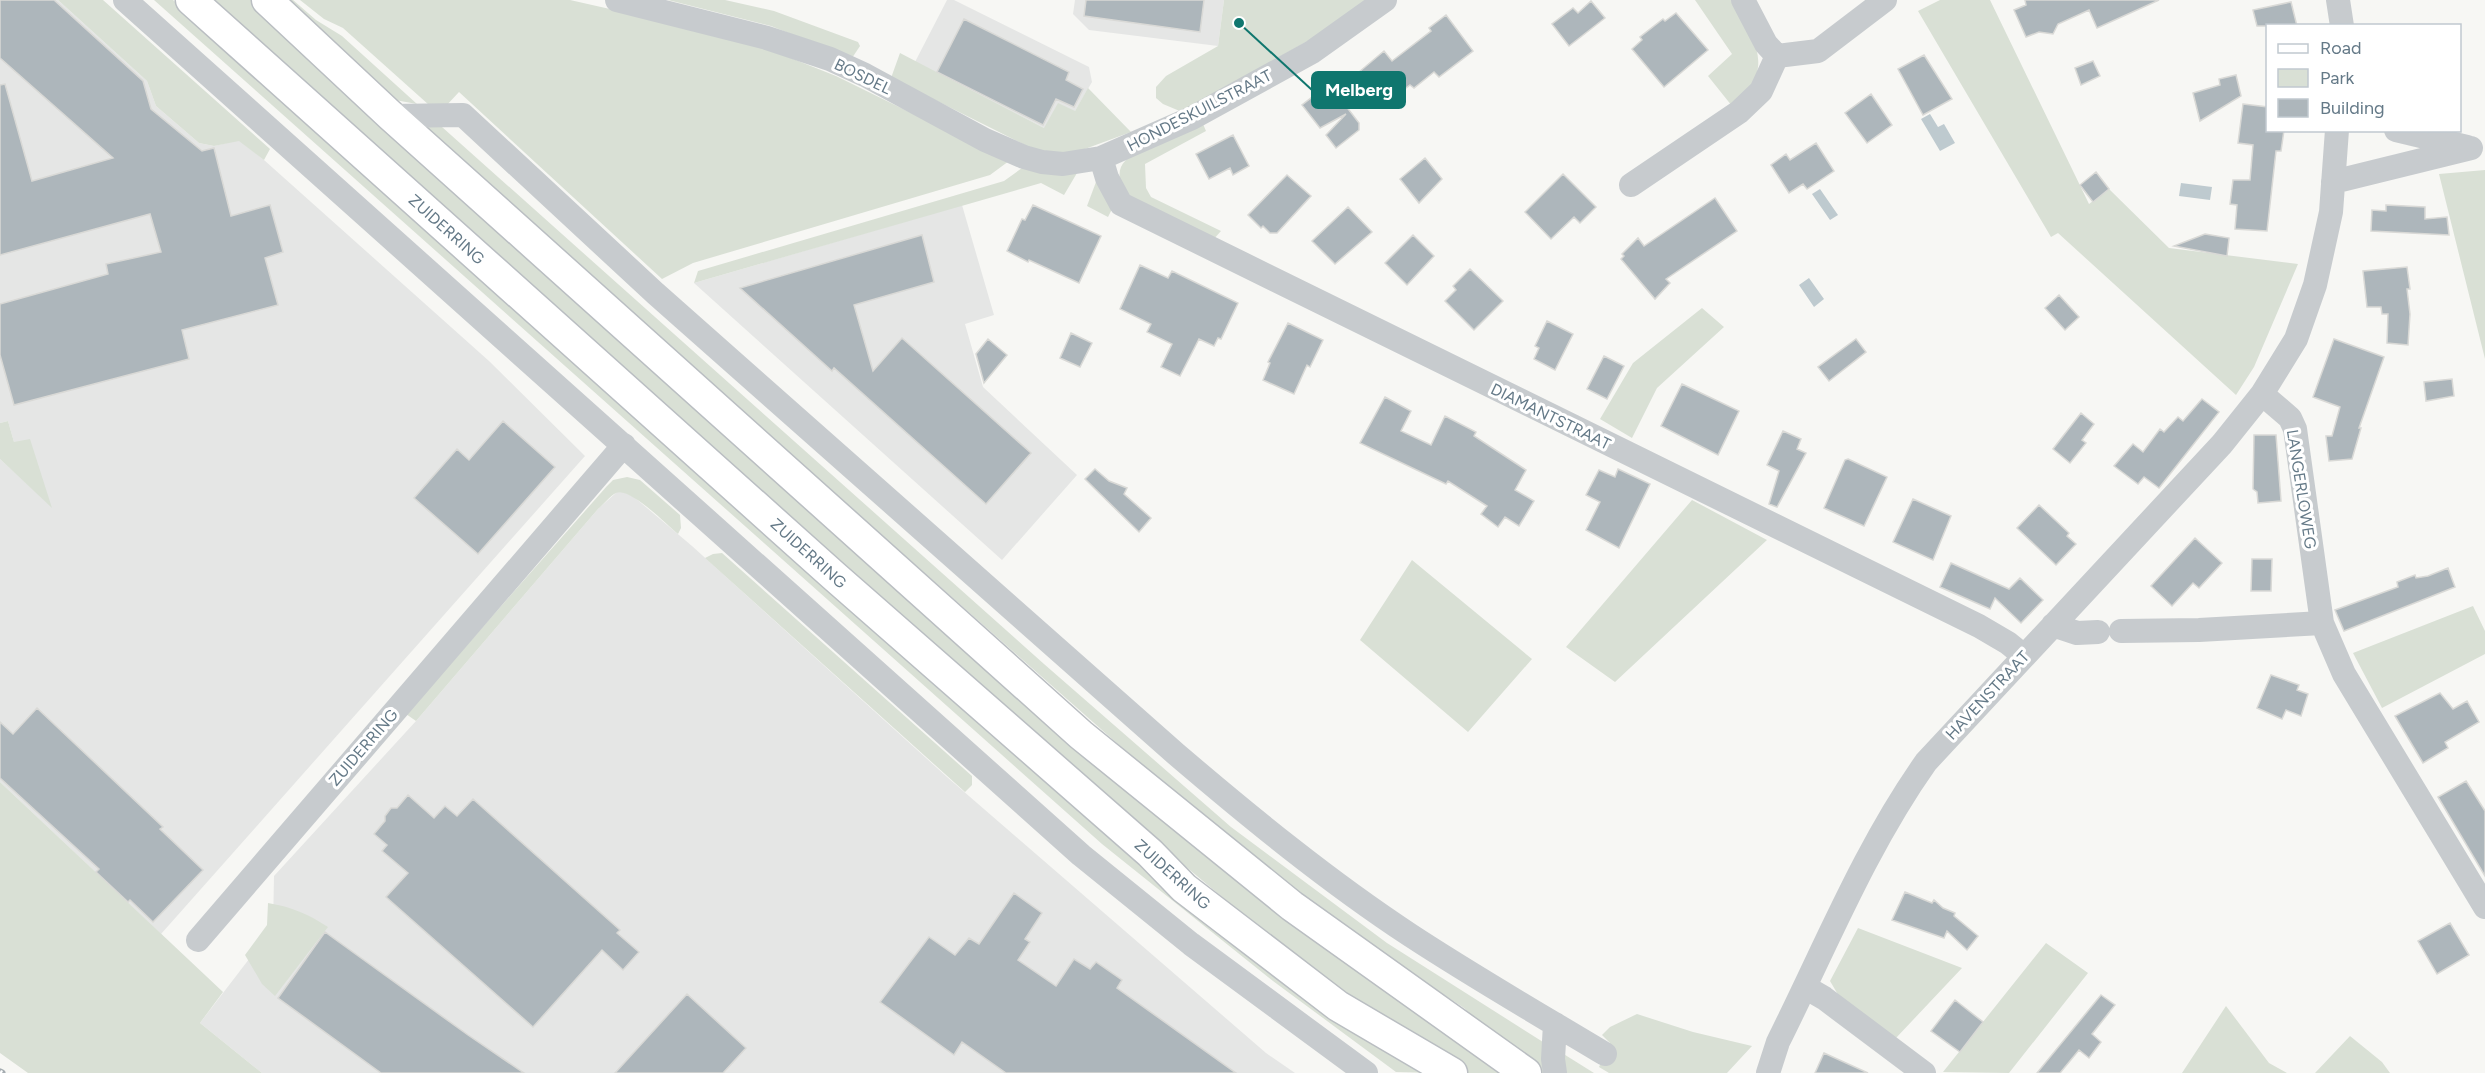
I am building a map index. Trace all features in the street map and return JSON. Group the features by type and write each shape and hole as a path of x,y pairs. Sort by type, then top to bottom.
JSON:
{"main road":[{"name":"ZUIDERRING","path":"191,0 825,568 1150,853 1184,888 1338,1006 1452,1073"},
{"path":"267,0 391,116 1081,735 1292,906 1526,1073"}],"street":[{"path":"125,0 1081,855 1191,945 1366,1073"},
{"name":"BOSDEL","path":"617,0 767,38 830,59 865,75 985,140 1024,157 1063,164 1101,158"},
{"name":"HONDESKUILSTRAAT","path":"1101,158 1192,118 1312,52 1385,0"},
{"path":"1743,0 1766,44 1777,56"},
{"path":"1777,56 1818,51 1885,0"},
{"path":"2338,0 2342,24"},
{"path":"1631,186 1739,112 1761,91 1777,56"},
{"path":"391,116 464,115 656,293 1176,754 1257,822 1332,880 1410,935 1605,1054"},
{"path":"2262,394 2296,339 2315,285 2331,213 2337,132"},
{"path":"2405,132 2478,148"},
{"path":"2333,182 2478,148"},
{"name":"DIAMANTSTRAAT","path":"1101,158 1107,178 1121,204 1973,623 2008,643 2024,656"},
{"name":"HAVENSTRAAT","path":"1768,1073 1778,1042 1878,838 1926,762 2222,444 2262,394"},
{"name":"LANGERLOWEG","path":"2262,394 2290,418 2295,429 2322,623 2344,674 2485,907"},
{"name":"ZUIDERRING","path":"198,940 624,445"},
{"path":"2053,625 2077,633 2222,629 2322,623"},
{"path":"1805,987 1824,998 1924,1073"},
{"path":"1555,1024 1552,1059 1555,1073"},
{"name":"HAVENSTRAAT","path":"1753,1073 1778,1042"}],"shaded area":[{"path":"0,0 58,0 147,81 156,106 199,143 214,146 239,140 489,361 585,456 161,934 0,782 0,459 51,506 14,442 8,421 0,423"},
{"path":"947,0 954,0 1089,67 1092,82 1075,111 1044,128 915,62"},
{"path":"1075,0 1224,0 1218,46 1089,30 1073,14"},
{"path":"1930,114 1938,127 1944,124 1955,143 1940,151 1921,119"},
{"path":"2181,183 2212,187 2210,200 2179,196"},
{"path":"1820,189 1838,215 1830,220 1812,194"},
{"path":"962,205 994,315 965,324 983,387 1077,475 1002,560 694,283"},
{"path":"1809,278 1824,299 1814,307 1799,285"},
{"path":"617,492 634,497 692,546 947,777 1266,1053 1295,1073 262,1073 200,1023 273,928 274,876 416,721 598,509"}],"green space":[{"path":"58,0 103,0 270,149 264,160 239,141 214,146 199,143 156,106 147,81"},
{"path":"154,0 173,0 781,544 1436,1073 1396,1072 1273,981 1102,844"},
{"path":"210,0 254,0 1117,783 1201,852 1340,958 1509,1073 1464,1073 1286,955"},
{"path":"280,0 293,0 316,20 342,36 417,104 395,100"},
{"path":"300,0 570,0 725,35 836,76 1009,161 990,175 693,263 662,279 459,92 445,107 429,105 343,28 324,19"},
{"path":"668,0 725,0 774,11 858,42 860,46 852,58 771,26"},
{"path":"1224,0 1369,0 1338,24 1182,112 1163,104 1156,98 1156,87 1166,76 1218,46"},
{"path":"1695,0 1734,0 1754,43 1758,55 1758,68 1754,80 1746,93 1732,106 1708,76 1732,54"},
{"path":"1940,0 1990,0 2089,204 2109,189 2169,248 2298,264 2254,367 2236,395 2058,233 2051,237 1918,11"},
{"path":"900,53 1044,128 1058,103 1075,111 1088,88 1131,132 1074,153 1057,154 1033,149 891,78"},
{"path":"1203,124 1206,131 1145,164 1146,188 1151,197 1221,231 1213,240 1133,201 1120,181 1121,167 1134,154 1158,141"},
{"path":"427,125 442,127 1044,664 1231,827 1387,943 1543,1042 1545,1073 1540,1073 1490,1033 1464,1008 1384,955 1306,898 1154,776 537,230 426,128"},
{"path":"1022,168 1077,173 1064,195 1041,183 694,283 698,271 1004,181"},
{"path":"2485,170 2485,359 2439,174"},
{"path":"1096,182 1113,207 1108,217 1087,206"},
{"path":"1702,308 1724,327 1657,388 1632,438 1600,419 1633,363"},
{"path":"8,421 14,442 30,439 52,508 0,459 0,423"},
{"path":"627,477 640,480 680,515 681,528 678,534 630,495 622,492 614,494 598,509 416,721 406,714 607,486 613,480"},
{"path":"1692,500 1767,540 1615,682 1566,647"},
{"path":"722,553 972,776 972,785 965,792 705,558"},
{"path":"1412,560 1532,659 1468,732 1360,640"},
{"path":"2473,606 2485,631 2485,654 2382,708 2353,653"},
{"path":"0,782 223,992 200,1023 262,1073 28,1073 0,1053"},
{"path":"268,903 300,912 328,927 275,996 262,984 245,955 267,925"},
{"path":"1858,928 1962,968 1896,1038 1840,998 1830,981"},
{"path":"2046,943 2088,973 2009,1073 1943,1072"},
{"path":"2226,1006 2269,1063 2287,1073 2182,1073"},
{"path":"1637,1014 1693,1032 1752,1046 1727,1073 1609,1073 1599,1067 1610,1043 1602,1035 1610,1027"},
{"path":"2350,1036 2382,1062 2390,1073 2315,1073"},
{"path":"1562,1053 1594,1073 1565,1073"}],"building":[{"path":"0,0 54,0 143,81 151,109 202,151 214,148 231,216 270,205 283,252 265,258 278,305 182,330 189,359 14,405 0,355 0,304 108,274 106,264 161,252 150,214 0,255 0,85 5,84 32,181 113,158 0,58"},
{"path":"1086,0 1204,0 1200,32 1084,16"},
{"path":"2025,0 2159,0 2097,28 2089,10 2058,24 2053,34 2039,32 2026,37 2014,10 2026,5"},
{"path":"1591,1 1605,18 1569,46 1552,24 1573,8 1578,13"},
{"path":"2291,2 2296,24 2257,26 2253,10"},
{"path":"1676,13 1708,50 1664,87 1632,49 1642,40 1640,37 1663,19 1665,21"},
{"path":"1446,15 1473,51 1439,77 1434,72 1414,88 1410,85 1385,104 1359,72 1384,51 1392,61 1431,31 1429,28"},
{"path":"964,19 1069,72 1066,80 1083,89 1074,107 1056,99 1043,125 937,72"},
{"path":"1924,55 1952,99 1923,115 1898,69"},
{"path":"2093,61 2100,76 2081,85 2075,68"},
{"path":"2236,75 2241,96 2200,121 2193,93 2220,85 2219,79"},
{"path":"1329,84 1359,123 1359,130 1336,148 1326,135 1346,114 1320,128 1302,105"},
{"path":"1871,94 1892,125 1867,143 1845,113"},
{"path":"2243,104 2266,107 2266,132 2284,132 2281,151 2276,151 2267,231 2235,229 2237,205 2230,204 2233,180 2250,180 2253,145 2238,143"},
{"path":"1233,135 1249,166 1233,175 1230,168 1209,179 1196,154"},
{"path":"1816,143 1834,171 1807,189 1803,184 1789,193 1771,165 1786,154 1790,160"},
{"path":"1425,158 1442,179 1419,203 1400,179"},
{"path":"2096,172 2109,189 2093,202 2080,185"},
{"path":"1563,174 1596,207 1580,223 1574,217 1551,239 1525,212"},
{"path":"1287,175 1311,196 1277,233 1270,233 1263,226 1261,228 1248,215"},
{"path":"1715,198 1737,231 1666,279 1670,283 1655,299 1621,259 1624,256 1622,254 1638,238 1644,246"},
{"path":"1033,205 1101,236 1079,283 1007,251 1022,219 1025,220"},
{"path":"2386,205 2425,207 2425,219 2447,217 2449,235 2371,231 2372,210 2386,211"},
{"path":"1348,207 1372,232 1335,264 1312,241"},
{"path":"2205,234 2229,238 2227,256 2174,246"},
{"path":"922,235 934,282 854,305 873,371 902,338 1031,453 986,504 834,368 832,371 740,288"},
{"path":"1413,235 1434,256 1407,285 1385,263"},
{"path":"1140,265 1168,278 1172,271 1238,303 1221,339 1218,338 1214,346 1199,339 1180,376 1161,367 1172,344 1147,332 1151,324 1120,309"},
{"path":"2407,267 2410,289 2407,289 2410,314 2408,345 2387,343 2388,314 2382,314 2381,307 2367,307 2363,271"},
{"path":"1470,269 1503,301 1474,330 1445,301 1456,290 1453,286"},
{"path":"2059,295 2079,317 2065,330 2045,308"},
{"path":"1547,321 1573,334 1555,370 1534,359 1539,348 1535,346"},
{"path":"1288,323 1323,340 1310,367 1307,365 1294,394 1263,380 1270,363 1268,362"},
{"path":"1071,333 1092,343 1080,367 1060,358"},
{"path":"988,339 1007,355 984,383 976,354"},
{"path":"1856,339 1866,352 1829,381 1818,367"},
{"path":"2334,339 2384,357 2359,428 2361,428 2352,459 2329,461 2326,436 2332,436 2340,407 2313,397"},
{"path":"1604,356 1624,366 1607,399 1587,389"},
{"path":"2452,379 2454,396 2426,401 2424,382"},
{"path":"1682,384 1739,411 1718,455 1661,426"},
{"path":"1385,397 1411,411 1401,431 1431,445 1445,416 1476,432 1474,436 1526,470 1515,490 1534,501 1519,526 1505,517 1498,527 1481,514 1487,506 1448,481 1446,484 1360,443"},
{"path":"2202,399 2219,412 2159,488 2144,477 2138,484 2114,466 2133,444 2143,452 2160,429 2164,432 2178,417 2183,421"},
{"path":"2081,413 2094,424 2082,440 2086,443 2070,463 2053,449"},
{"path":"503,421 555,467 478,554 414,498 457,449 469,460"},
{"path":"1783,431 1801,439 1797,449 1806,453 1777,507 1769,504 1779,471 1767,465"},
{"path":"2254,435 2276,435 2281,501 2258,503 2257,492 2253,489"},
{"path":"1848,459 1887,477 1864,526 1824,508 1845,460"},
{"path":"1095,469 1109,481 1127,488 1124,494 1151,518 1139,532 1085,479"},
{"path":"1618,469 1650,484 1619,548 1586,530 1600,502 1586,495 1599,470 1615,477"},
{"path":"1913,499 1951,516 1933,560 1893,542"},
{"path":"2039,505 2069,533 2067,536 2076,544 2056,565 2017,528"},
{"path":"2195,538 2222,563 2199,588 2193,583 2172,606 2151,586"},
{"path":"2252,559 2272,559 2271,591 2251,591"},
{"path":"1951,563 2009,589 2020,578 2043,600 2021,623 1995,598 1990,609 1940,587"},
{"path":"2448,568 2455,587 2344,631 2335,610 2398,587 2397,582 2415,575 2416,578 2428,576"},
{"path":"2271,675 2299,685 2297,690 2308,694 2301,716 2286,710 2282,719 2257,708"},
{"path":"2440,693 2453,709 2467,701 2479,722 2445,742 2448,748 2423,763 2395,716"},
{"path":"37,708 163,827 160,829 203,870 153,922 96,872 99,869 0,778 0,722 13,734"},
{"path":"2466,781 2485,811 2485,876 2438,797"},
{"path":"408,795 434,818 445,806 457,816 473,799 620,930 617,933 639,952 623,970 602,950 533,1027 386,897 408,873 382,851 387,845 374,834 385,821 385,816 391,808 397,808"},
{"path":"1905,892 1932,903 1934,900 1943,908 1955,913 1954,916 1978,936 1967,950 1947,931 1944,938 1892,920"},
{"path":"1014,893 1042,913 1025,939 1030,942 1018,960 1056,986 1074,959 1090,969 1096,962 1122,980 1117,988 1236,1073 1006,1073 962,1042 954,1055 880,1002 929,937 955,955 969,938 979,944"},
{"path":"2450,923 2469,955 2437,974 2418,941"},
{"path":"325,932 524,1073 381,1073 278,998"},
{"path":"687,994 746,1048 723,1073 615,1073"},
{"path":"2101,995 2115,1005 2092,1034 2101,1042 2089,1058 2079,1050 2060,1073 2037,1073"},
{"path":"1955,1000 1983,1022 1960,1052 1931,1031"},
{"path":"1824,1053 1868,1073 1815,1073"}],"place":[{"name":"Melberg","path":"1239,23"}]}
